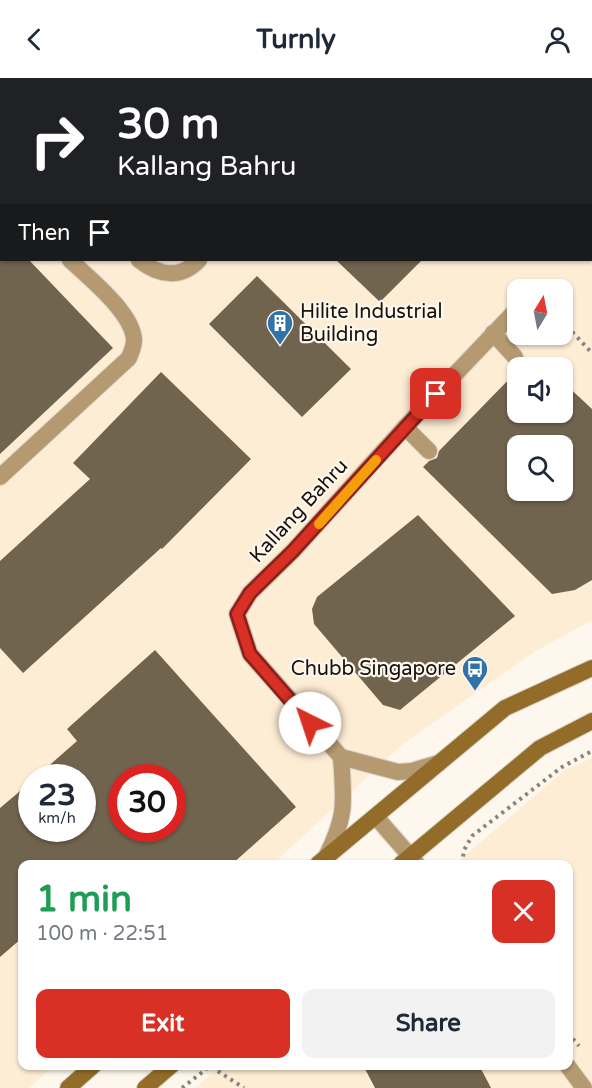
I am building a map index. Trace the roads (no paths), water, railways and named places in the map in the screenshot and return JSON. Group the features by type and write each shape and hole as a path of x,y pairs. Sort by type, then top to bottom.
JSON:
{"main road":[{"path":"322,860 505,708 592,668"},
{"path":"410,860 540,748 592,721"},
{"path":"68,1088 88,1070"},
{"path":"145,1088 166,1070"}],"street":[{"path":"0,477 129,358 133,350 132,330 127,320 71,261"},
{"path":"141,261 156,270 170,273 188,270 198,261"},
{"name":"Kallang Bahru","path":"341,757 250,654 237,614 250,593 293,551 507,319"},
{"path":"493,333 515,357"},
{"path":"405,428 429,451"},
{"path":"322,860 341,825 344,804 341,757 398,772 412,771 440,763"},
{"path":"376,817 408,860"},
{"path":"571,1070 584,1088"}],"place":[{"name":"Hilite Industrial Building","path":"280,346"},
{"name":"Chubb Singapore","path":"475,692"}]}
